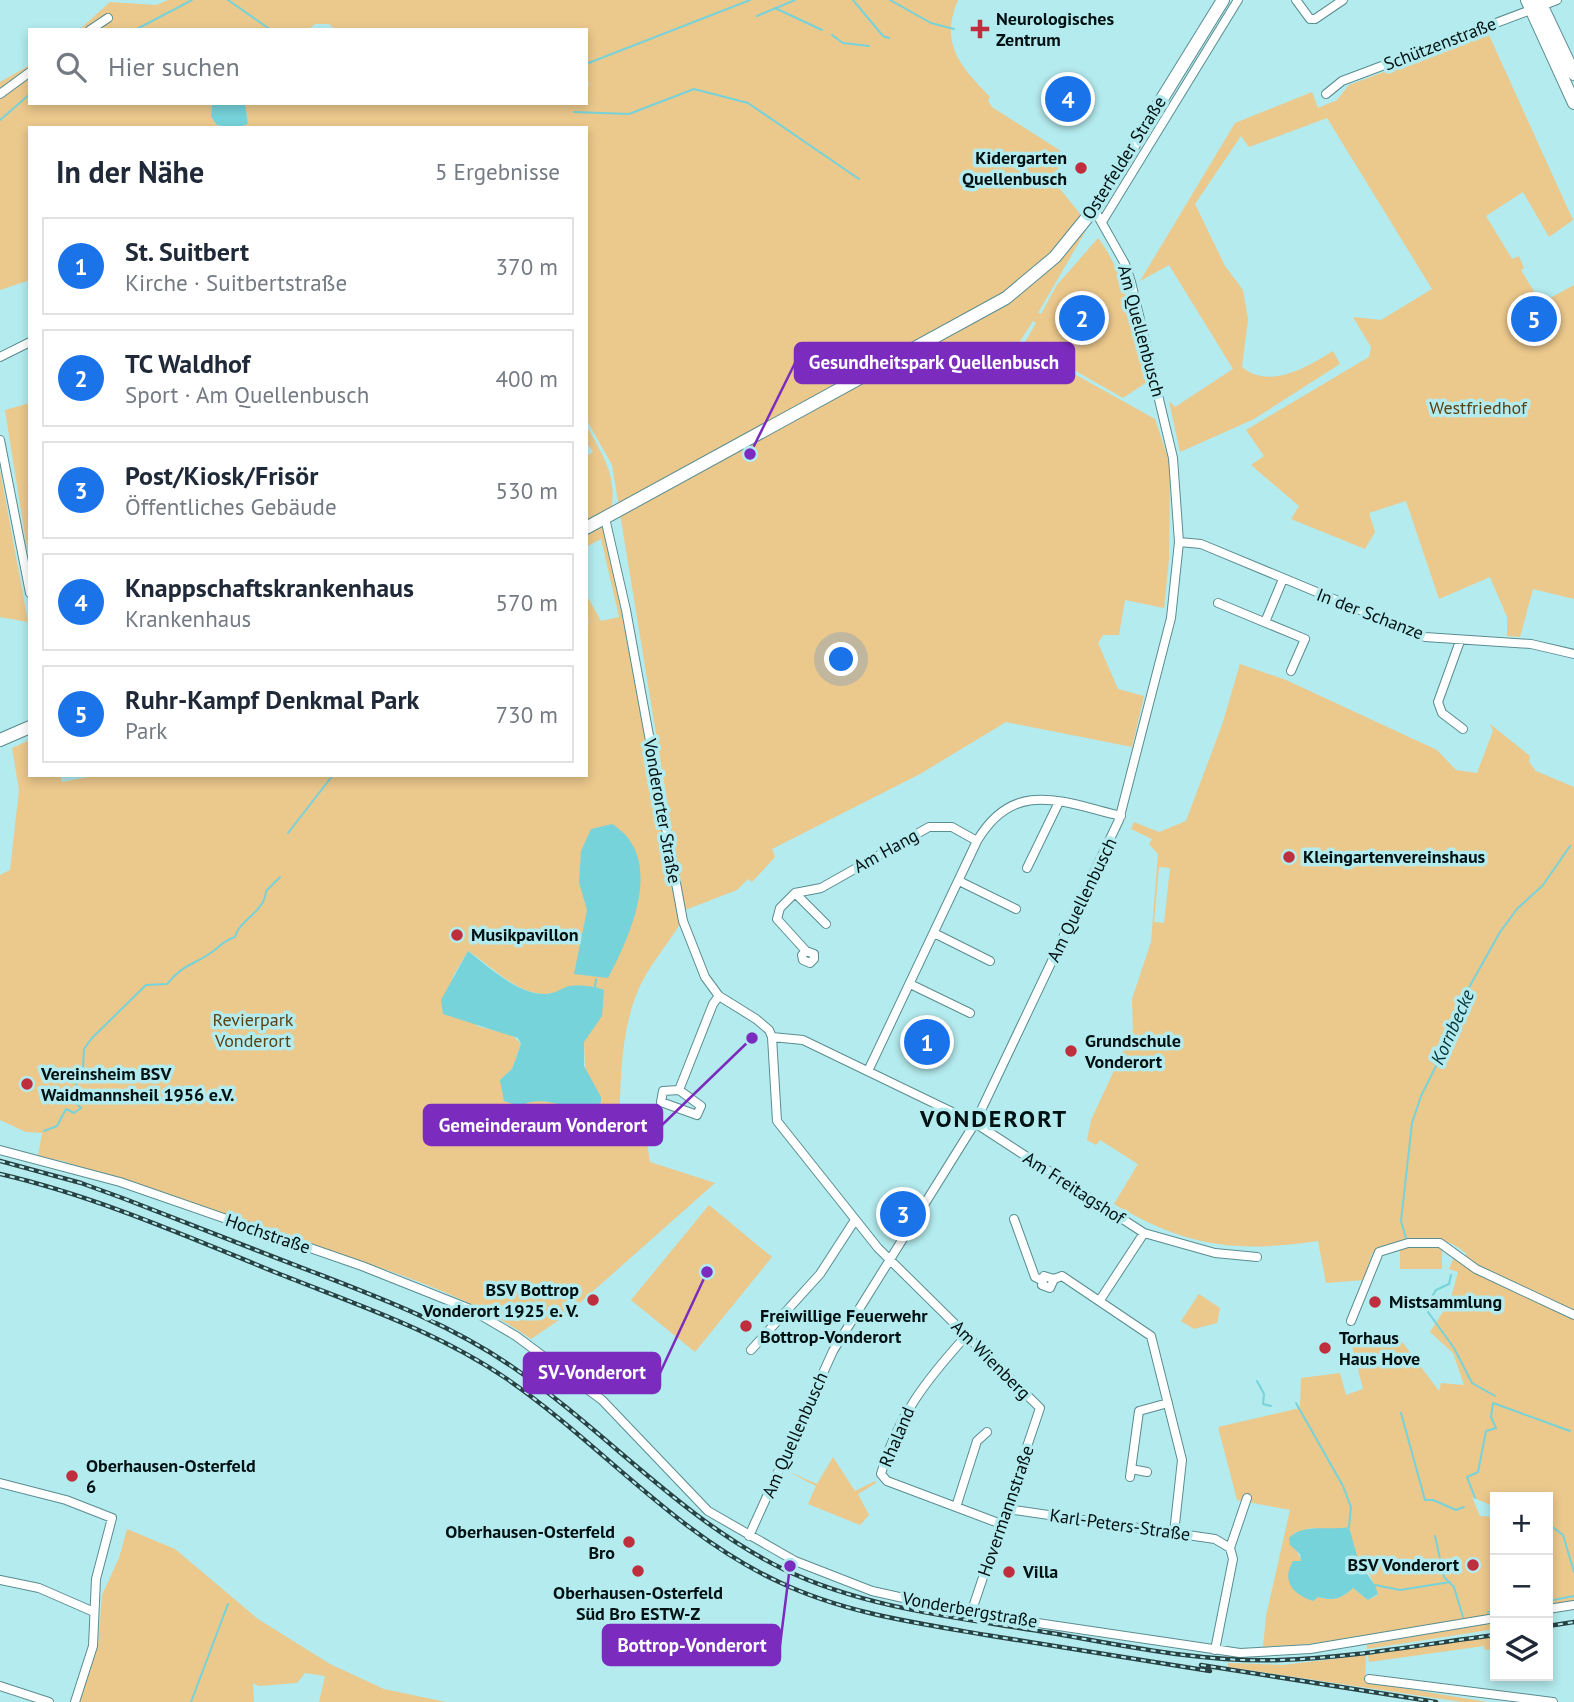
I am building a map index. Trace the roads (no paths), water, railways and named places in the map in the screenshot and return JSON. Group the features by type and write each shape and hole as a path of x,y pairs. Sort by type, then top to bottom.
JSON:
{"main road":[{"name":"Osterfelder Straße","path":"588,527 1006,298 1055,257 1094,209 1181,79 1223,0"},
{"path":"1535,4 1574,74"},
{"path":"1535,4 1574,103"},
{"path":"0,740 28,728"}],"street":[{"path":"1296,0 1310,19 1315,19 1343,0"},
{"name":"Schützenstraße","path":"1326,94 1342,81 1535,4 1557,0"},
{"name":"Osterfelder Straße","path":"1102,222 1181,79 1237,1"},
{"path":"93,28 108,18"},
{"path":"0,94 28,73"},
{"name":"Am Quellenbusch","path":"749,1536 833,1351 891,1262 975,1123 1121,816 1171,618 1179,542 1174,461 1144,333 1125,264 1094,209"},
{"path":"0,357 28,343"},
{"path":"0,440 28,583"},
{"name":"Vonderorter Straße","path":"605,518 624,598 682,920 705,977 719,996"},
{"name":"In der Schanze","path":"1179,542 1201,544 1425,637 1531,644 1574,654"},
{"path":"1265,622 1283,579"},
{"path":"1218,603 1305,639 1291,671"},
{"path":"1460,641 1438,702 1442,713 1463,729"},
{"path":"868,1071 987,824 1006,806 1027,799 1059,802 1121,816"},
{"path":"1027,868 1059,802"},
{"name":"Am Hang","path":"795,893 821,888 929,827 952,827 977,841"},
{"path":"959,881 1016,909"},
{"path":"806,951 777,919 785,901 795,893 825,924"},
{"path":"934,933 990,961"},
{"path":"910,985 970,1013"},
{"path":"679,1090 713,1004 719,996 756,1019 769,1030 772,1037"},
{"name":"Am Freitagshof","path":"772,1037 803,1040 975,1123 1144,1233 1215,1252 1257,1256"},
{"name":"Am Wienberg","path":"772,1037 777,1121 891,1262 1040,1408"},
{"path":"679,1090 701,1106 697,1115 691,1116 660,1102 663,1091 679,1090"},
{"name":"Hochstraße","path":"0,1150 120,1182 370,1269 470,1309 526,1344"},
{"path":"1014,1219 1035,1277 1041,1280 1046,1276 1054,1279 1062,1276 1151,1336 1182,1460 1174,1533"},
{"path":"751,1350 820,1274 855,1220"},
{"path":"1100,1300 1144,1233"},
{"path":"1351,1321 1379,1252 1408,1243 1445,1245 1476,1269 1574,1315"},
{"name":"Rhaland","path":"967,1336 934,1371 901,1419 881,1474 887,1482 1001,1524"},
{"name":"Vonderbergstraße","path":"526,1344 602,1400 708,1511 809,1568 872,1591 971,1613 1215,1650 1262,1653 1310,1649 1490,1619"},
{"path":"1147,1472 1130,1473 1139,1411 1168,1403"},
{"name":"Hovermannstraße","path":"971,1613 1040,1408"},
{"path":"956,1507 977,1441 987,1432"},
{"path":"0,1483 66,1500 113,1518 99,1566 92,1648 75,1702"},
{"path":"1215,1650 1233,1559 1230,1548 1247,1498"},
{"name":"Karl-Peters-Straße","path":"1007,1509 1215,1539 1230,1548"},
{"path":"0,1580 39,1588 94,1612"},
{"path":"1553,1608 1574,1605"},
{"path":"1369,1679 1553,1702"},
{"path":"0,1686 50,1702"}],"water":[{"path":"212,105 245,105 248,124 217,125 211,117"},
{"path":"612,824 628,838 637,856 641,876 634,919 608,978 574,974 587,910 579,882 581,851 591,829"},
{"path":"468,951 524,990 545,994 575,986 604,990 602,1016 584,1042 584,1066 601,1097 596,1108 577,1108 539,1101 520,1106 504,1101 500,1080 512,1069 521,1044 518,1038 443,1014 441,1000"},
{"path":"1349,1527 1359,1563 1375,1585 1378,1594 1368,1600 1353,1588 1341,1597 1333,1599 1318,1597 1313,1601 1300,1595 1289,1581 1288,1575 1293,1561 1301,1561 1300,1554 1290,1545 1289,1538 1309,1529"}],"waterway":[{"path":"139,28 192,0"},
{"path":"228,0 268,28"},
{"path":"588,63 750,0"},
{"path":"757,16 795,0"},
{"path":"853,0 883,36 889,38"},
{"path":"890,0 931,23 954,29"},
{"path":"775,8 822,30"},
{"path":"832,35 843,43 869,46"},
{"path":"574,112 629,114 694,89 748,103 859,179"},
{"path":"0,120 28,96"},
{"path":"288,833 331,777"},
{"name":"Kornbecke","path":"1406,1238 1401,1221 1412,1123 1421,1096 1444,1050 1457,1009 1500,932 1517,909 1543,885 1570,846"},
{"path":"44,1131 57,1126 66,1109 74,1113 81,1108 74,1100 78,1093 74,1074 83,1067 84,1049 91,1039 146,985 167,984 184,969 235,937 241,926 261,905 266,891 280,877"},
{"path":"595,987 596,979"},
{"path":"1451,1275 1449,1284 1436,1290 1429,1302 1428,1312 1454,1348 1472,1383 1495,1396"},
{"path":"1257,1381 1264,1394 1263,1404 1271,1406"},
{"path":"1296,1403 1343,1486 1351,1507 1349,1527"},
{"path":"1475,1498 1467,1477 1478,1472 1486,1431 1496,1428 1491,1417 1493,1403 1570,1431"},
{"path":"1401,1413 1425,1500 1433,1500 1456,1510 1464,1507"},
{"path":"1553,1527 1563,1535 1574,1572"},
{"path":"1435,1536 1444,1577 1454,1587 1463,1617"},
{"path":"1375,1585 1400,1590 1450,1582"},
{"path":"1553,1600 1574,1596"},
{"path":"191,1702 228,1604"}],"railway":[{"path":"0,1161 81,1183 125,1199 365,1292 442,1326 514,1368 677,1500 746,1549 783,1569 847,1594 949,1617 1223,1659 1334,1657 1490,1636"},
{"path":"0,1174 71,1194 140,1218 366,1308 452,1347 507,1379 541,1404 672,1514 706,1539 741,1562 804,1593 829,1602 907,1621 1210,1671"},
{"path":"1553,1625 1574,1622"},
{"path":"1201,1665 1436,1702"}],"place":[{"name":"Neurologisches Zentrum","path":"980,29"},
{"name":"Knappschaftskrankenhaus","path":"1068,99"},
{"name":"Kidergarten Quellenbusch","path":"1081,168"},
{"name":"TC Waldhof","path":"1082,318"},
{"name":"Ruhr-Kampf Denkmal Park","path":"1534,319"},
{"name":"Gesundheitspark Quellenbusch","path":"750,454"},
{"name":"Kleingartenvereinshaus","path":"1289,857"},
{"name":"Musikpavillon","path":"457,935"},
{"name":"Gemeinderaum Vonderort","path":"752,1038"},
{"name":"St. Suitbert","path":"927,1042"},
{"name":"Grundschule Vonderort","path":"1071,1051"},
{"name":"Vereinsheim BSV Waidmannsheil 1956 e.V.","path":"27,1084"},
{"name":"Post/Kiosk/Frisör","path":"903,1214"},
{"name":"SV-Vonderort","path":"707,1272"},
{"name":"BSV Bottrop Vonderort 1925 e. V.","path":"593,1300"},
{"name":"Mistsammlung","path":"1375,1302"},
{"name":"Freiwillige Feuerwehr Bottrop-Vonderort","path":"746,1326"},
{"name":"Torhaus Haus Hove","path":"1325,1348"},
{"name":"Oberhausen-Osterfeld 6","path":"72,1476"},
{"name":"Oberhausen-Osterfeld Bro","path":"629,1542"},
{"name":"BSV Vonderort","path":"1473,1565"},
{"name":"Bottrop-Vonderort","path":"790,1566"},
{"name":"Oberhausen-Osterfeld Süd Bro ESTW-Z","path":"638,1571"},
{"name":"Villa","path":"1009,1572"}],"district":[{"name":"VONDERORT","path":"994,1119"}],"park label":[{"name":"Westfriedhof","path":"1478,408"},
{"name":"Revierpark Vonderort","path":"253,1030"}]}
